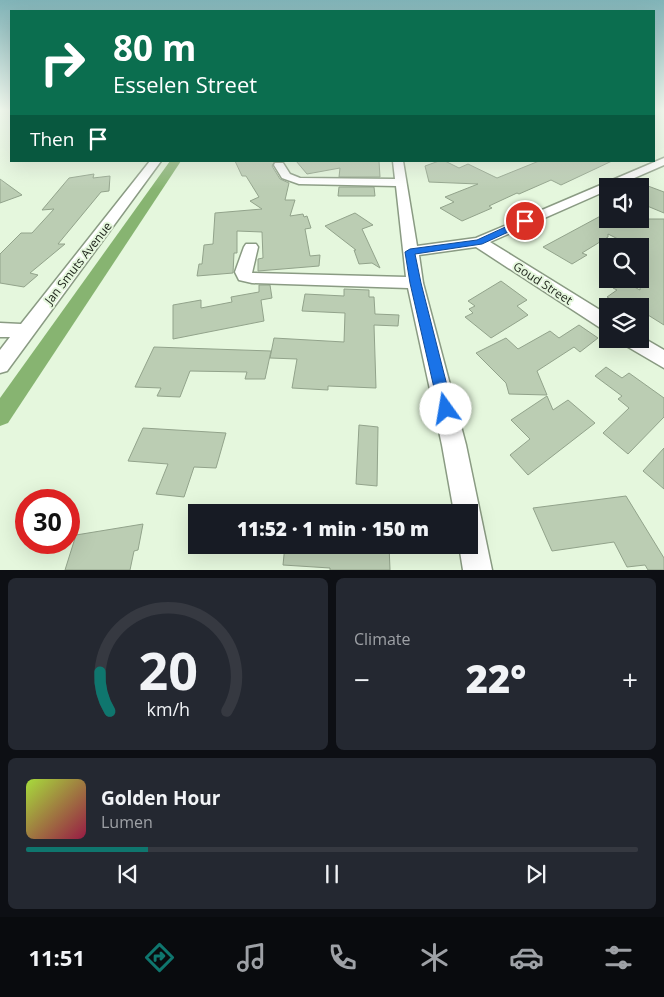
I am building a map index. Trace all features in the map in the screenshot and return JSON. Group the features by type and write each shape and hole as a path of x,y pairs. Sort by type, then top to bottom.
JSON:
{"street":[{"path":"410,252 479,242 664,160"},
{"name":"Jan Smuts Avenue","path":"0,365 24,331 155,162"},
{"path":"398,162 415,283 454,444 465,504"},
{"path":"279,165 286,176 299,181 402,183"},
{"name":"Goud Street","path":"479,242 599,318"},
{"path":"251,246 243,272 245,276 252,278 415,283"},
{"path":"0,330 24,331"},
{"path":"645,348 664,360"},
{"path":"475,554 478,570"}],"building":[{"path":"235,162 274,162 272,166 280,179 289,183 285,200 295,200 290,216 303,214 304,217 307,216 311,228 305,229 310,256 320,255 319,266 258,271 258,259 263,258 262,232 237,231 237,253 234,253 233,273 197,276 199,264 202,264 204,245 213,244 215,213 262,209 250,201 259,197 246,176 242,176"},
{"path":"297,162 379,162 380,177 339,177 340,168 307,174"},
{"path":"436,162 447,162 459,168 468,164 497,178 537,162 610,162 561,185 551,180 519,194 517,193 489,206 492,208 462,221 440,208 454,202 445,197 478,184 429,182 425,166"},
{"path":"94,174 93,178 110,176 109,191 101,192 58,244 65,244 30,273 38,275 24,287 0,283 0,254 21,233 32,233 54,209 42,210 69,178"},
{"path":"0,179 22,195 0,203"},
{"path":"649,186 664,192 664,213 649,207"},
{"path":"339,187 374,187 375,196 338,196"},
{"path":"355,213 373,225 362,229 380,268 372,263 359,264 354,250 356,250 325,226"},
{"path":"599,217 599,228 649,228 649,219 664,219 664,325 649,316 649,298 607,297 617,290 613,288 636,288 640,290 640,288 649,288 649,238 616,238 608,234 608,237 599,238 599,243 582,253 587,255 572,264 543,247"},
{"path":"501,281 527,300 517,306 528,315 491,338 465,317 473,313 469,309 475,306 468,301"},
{"path":"259,285 270,285 272,298 261,300 264,321 173,339 173,305 201,300 201,308 232,302 231,297 259,292"},
{"path":"344,289 369,290 369,297 374,297 375,314 399,315 398,326 374,325 376,388 328,386 328,390 292,388 297,359 270,358 274,338 344,342 345,313 302,311 305,294 344,296"},
{"path":"579,325 598,338 580,352 574,347 537,371 547,395 509,394 506,383 476,353 506,338 518,349 550,331 559,338"},
{"path":"154,347 271,351 265,379 245,379 247,372 190,371 180,397 157,396 161,388 135,387"},
{"path":"606,367 622,378 629,373 664,398 664,417 628,454 603,433 629,408 618,399 622,396 595,376"},
{"path":"547,396 553,410 568,400 595,423 528,475 510,455 530,439 511,420"},
{"path":"359,425 378,427 377,486 356,484"},
{"path":"143,428 226,433 216,468 194,467 184,497 156,494 168,464 128,461"},
{"path":"664,448 664,489 643,471"},
{"path":"626,496 664,558 664,570 648,570 645,565 627,567 614,542 552,551 533,508"},
{"path":"143,524 138,550 134,551 130,570 65,570 70,554 80,554 80,534"},
{"path":"284,554 389,554 390,570 330,570 330,568 283,565"}],"waterway":[{"path":"0,416 175,162"}],"route":[{"path":"446,409 415,283 410,252 479,242 525,221"}]}
